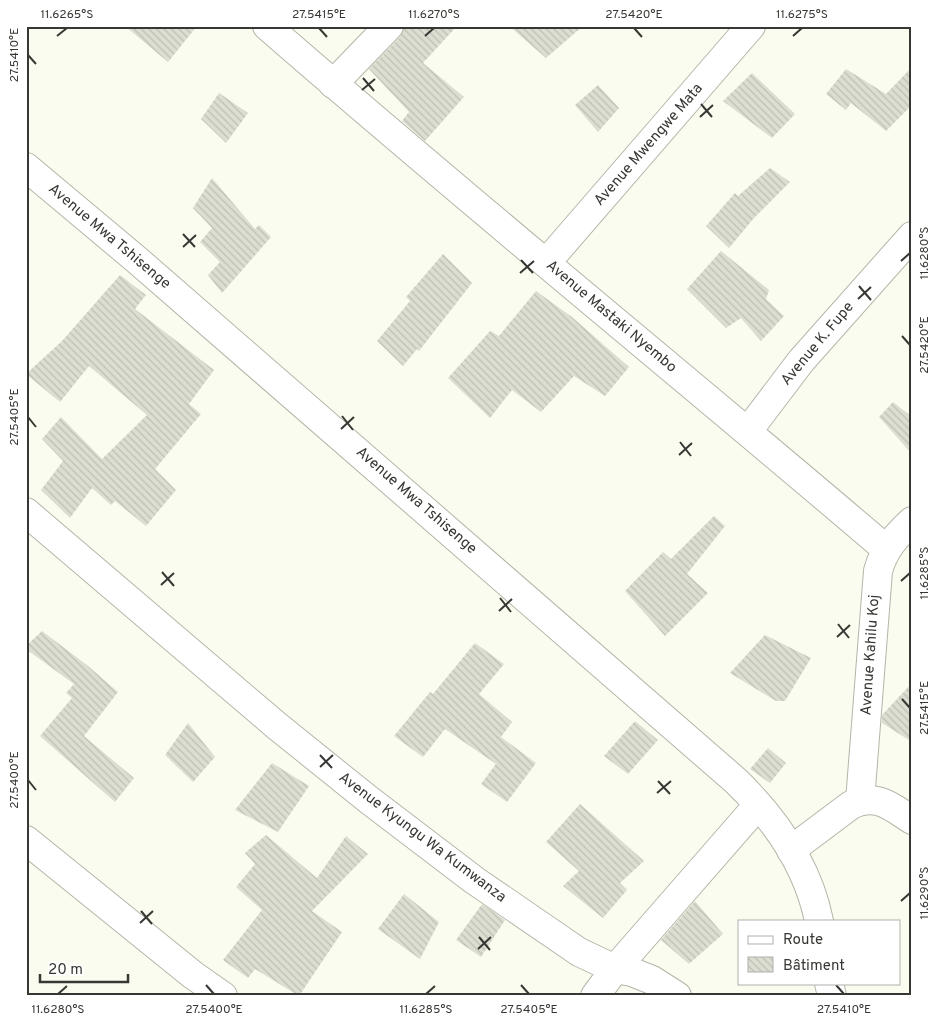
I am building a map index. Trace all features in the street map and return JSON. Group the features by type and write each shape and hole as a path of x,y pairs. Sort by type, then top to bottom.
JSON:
{"street":[{"name":"Avenue Mastaki Nyembo","path":"267,26 333,84 748,431 886,549"},
{"path":"333,84 389,26"},
{"name":"Avenue Mwengwe Mata","path":"546,263 751,26"},
{"name":"Avenue Mwa Tshisenge","path":"26,167 137,260 736,781 774,823 792,850 806,876 819,920"},
{"name":"Avenue K. Fupe","path":"748,431 802,361 912,236"},
{"name":"Avenue Kyungu Wa Kumwanza","path":"26,512 277,726 369,800 482,885 579,952 615,969 632,972 652,980 677,996"},
{"name":"Avenue Kahilu Koj","path":"860,800 877,581 886,549 912,521"},
{"path":"792,850 860,800 880,800 912,820"},
{"path":"595,996 615,969 758,805"},
{"path":"26,840 193,975 223,996"}],"building":[{"path":"125,26 197,26 168,62"},
{"path":"404,26 457,26 423,63 464,97 425,141 402,121 409,112 369,69 400,37"},
{"path":"509,26 583,26 546,58"},
{"path":"912,67 912,105 886,131 851,103 846,110 826,94 846,69 886,94"},
{"path":"752,73 795,114 772,138 723,101"},
{"path":"598,85 619,108 598,132 575,105"},
{"path":"219,93 248,113 226,143 201,119"},
{"path":"770,168 790,182 754,218 729,248 706,226 735,193 738,196"},
{"path":"212,178 255,229 259,225 271,237 222,293 208,275 220,262 200,242 212,228 193,208"},
{"path":"721,251 769,290 766,299 784,316 761,341 741,318 726,328 687,289"},
{"path":"443,254 472,283 419,351 417,349 403,366 377,341 410,301 406,297"},
{"path":"120,275 146,295 135,309 214,370 189,404 201,414 155,469 176,490 146,526 115,501 111,505 92,488 70,518 41,490 63,461 42,439 61,417 102,459 147,415 89,366 60,402 26,374 62,341"},
{"path":"536,291 572,317 629,367 605,396 574,376 541,412 512,390 490,418 448,378 490,331 499,336"},
{"path":"893,402 912,417 912,454 879,417"},
{"path":"714,516 725,526 687,574 708,593 665,636 625,591 663,552 671,559"},
{"path":"42,631 118,692 84,736 134,778 115,802 40,736 72,698 66,693 74,684 26,649 26,646"},
{"path":"765,635 811,658 785,701 776,701 730,673"},
{"path":"475,643 504,664 479,694 512,722 501,737 536,763 507,802 481,784 496,764 445,729 423,757 394,736 430,692 433,694"},
{"path":"912,683 912,742 882,723 882,715"},
{"path":"635,721 658,740 628,774 604,756"},
{"path":"188,723 215,757 193,782 165,755"},
{"path":"768,748 786,763 770,783 750,769"},
{"path":"272,763 309,786 278,832 235,810"},
{"path":"580,804 644,861 620,883 627,890 603,918 563,886 579,871 546,842"},
{"path":"266,835 317,878 346,836 368,854 312,911 342,932 299,996 255,969 248,978 223,960 262,910 236,887 255,864 245,853"},
{"path":"404,894 439,922 420,959 378,929"},
{"path":"695,901 723,934 689,964 661,940"},
{"path":"482,904 505,920 481,957 456,940"}]}
